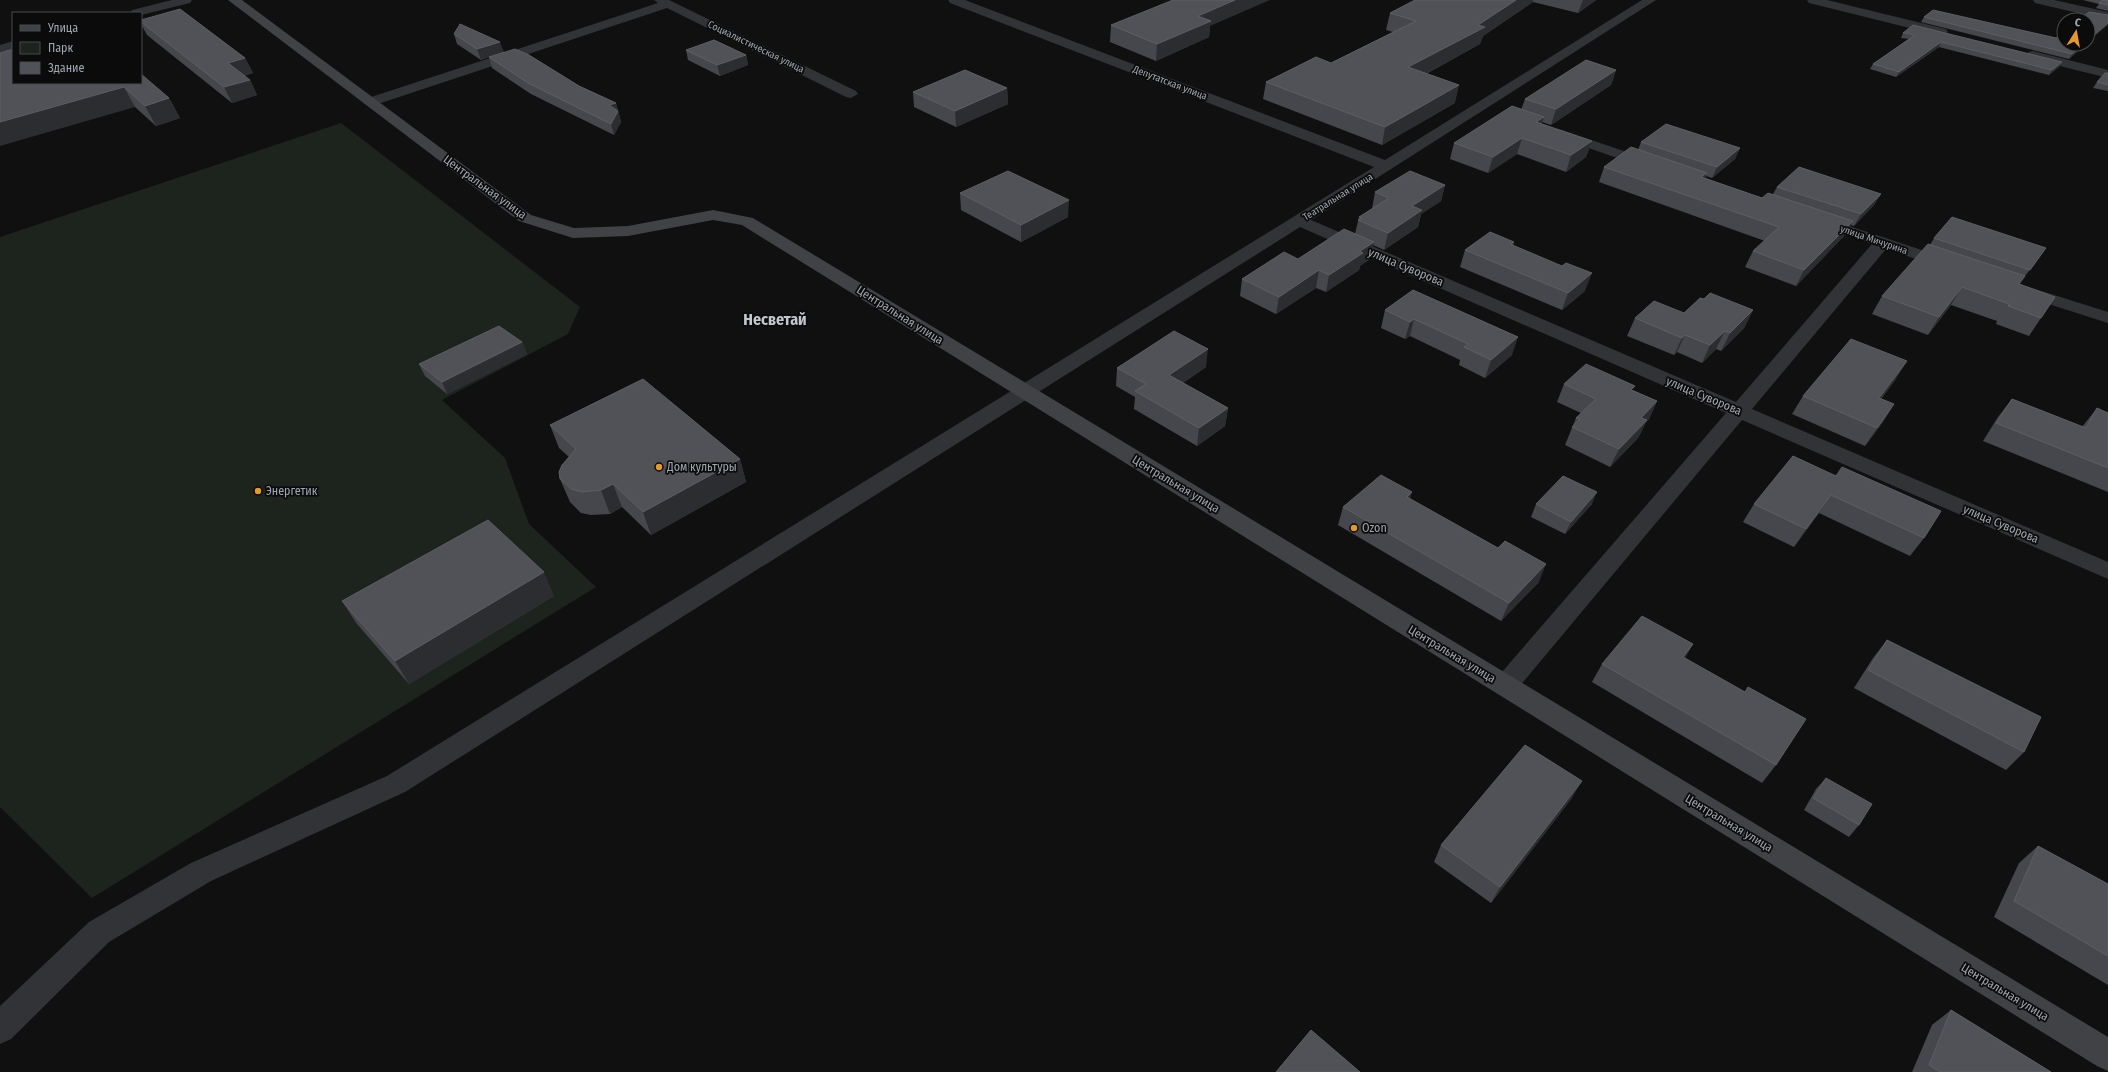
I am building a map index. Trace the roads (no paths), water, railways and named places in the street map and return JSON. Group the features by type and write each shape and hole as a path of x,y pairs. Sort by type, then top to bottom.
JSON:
{"main road":[{"name":"Центральная улица","path":"234,0 525,218 573,233 628,231 713,215 747,221 2108,1055"}],"street":[{"path":"140,12 186,0"},
{"name":"Депутатская улица","path":"954,0 1386,166"},
{"name":"Театральная улица","path":"0,1028 98,932 201,872 396,784 1024,391 1299,221 1650,0"},
{"path":"1813,0 1957,36"},
{"path":"2039,0 2108,16"},
{"path":"370,102 664,2"},
{"name":"Социалистическая улица","path":"664,2 851,94"},
{"path":"0,49 12,46"},
{"path":"2017,51 2108,74"},
{"path":"1481,107 1496,112"},
{"path":"1549,130 1663,168"},
{"name":"улица Мичурина","path":"1807,217 1958,268"},
{"name":"улица Суворова","path":"1299,221 2108,571"},
{"path":"1505,686 1882,243"},
{"path":"2010,286 2108,318"}],"place":[{"name":"Дом культуры","path":"659,467"},
{"name":"Энергетик","path":"258,491"},
{"name":"Ozon","path":"1354,528"}],"district":[{"name":"Несветай","path":"775,319"}]}
